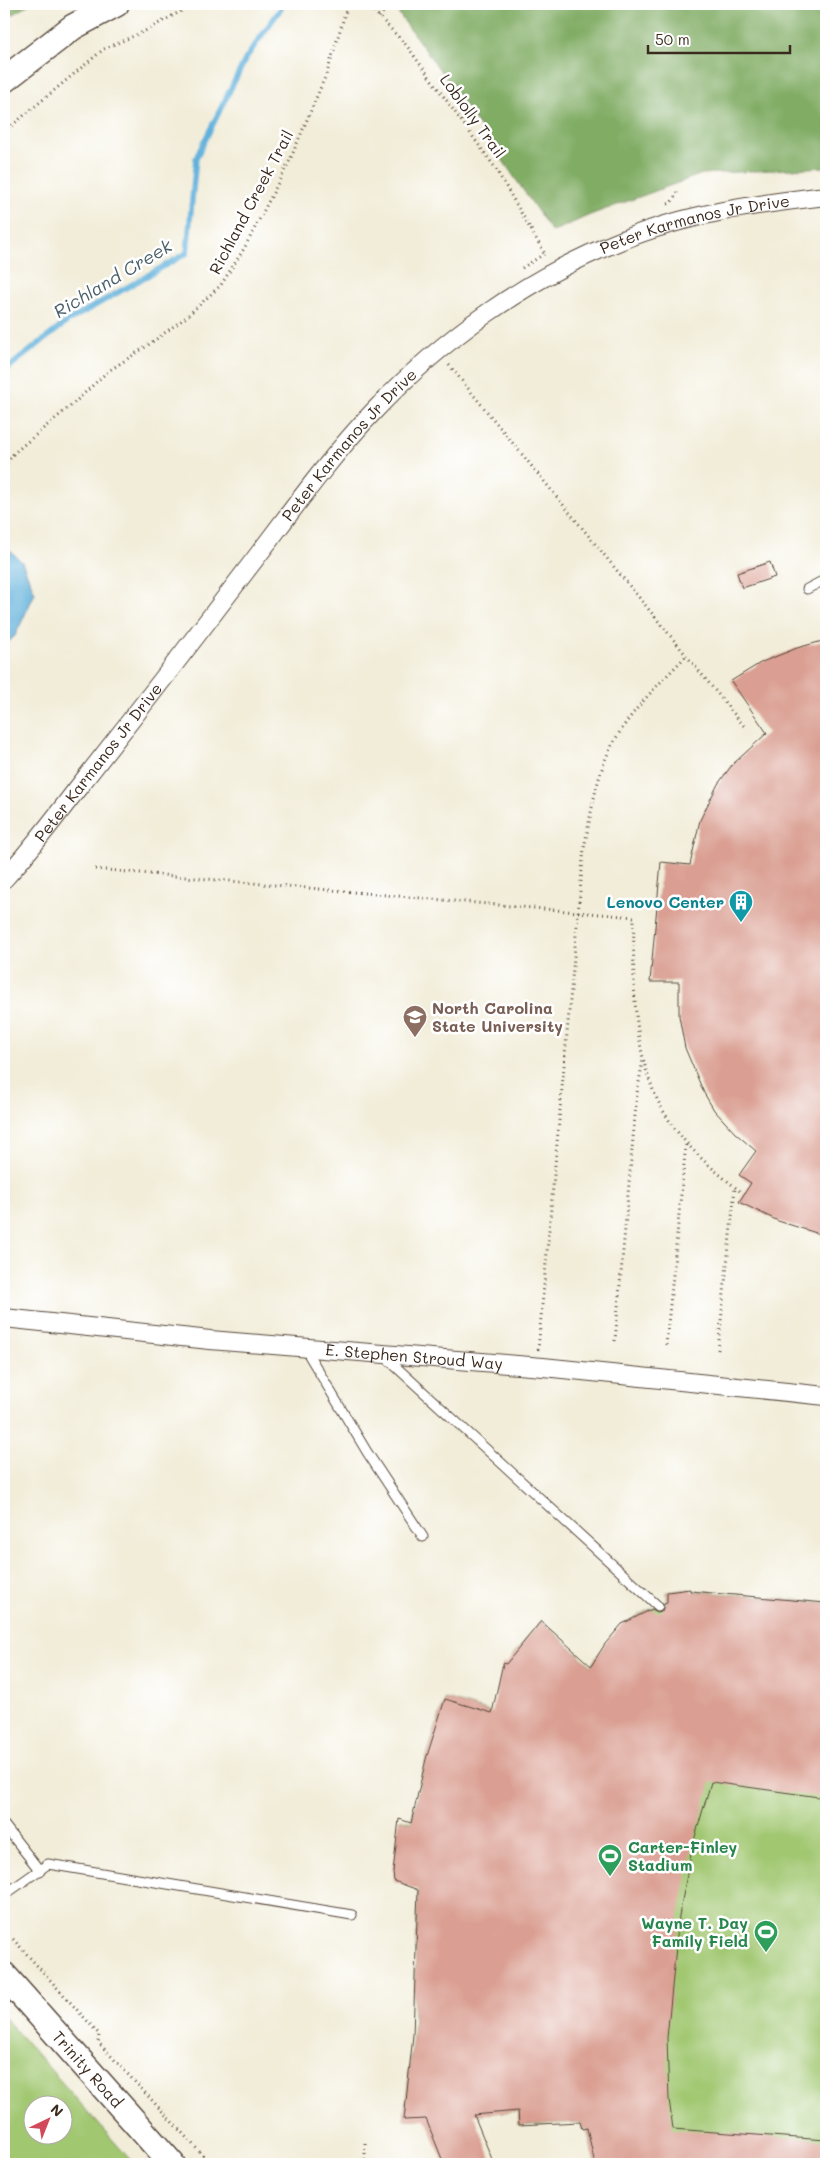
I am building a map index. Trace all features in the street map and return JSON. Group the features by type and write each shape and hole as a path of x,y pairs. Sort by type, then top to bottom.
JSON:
{"main road":[{"path":"4,80 73,27 116,4"},
{"name":"Trinity Road","path":"4,1975 172,2164"}],"street":[{"name":"Peter Karmanos Jr Drive","path":"4,879 155,690 313,484 373,412 437,350 501,304 556,272 620,240 686,219 774,202 826,196"},
{"name":"E. Stephen Stroud Way","path":"4,1318 210,1340 552,1368 826,1396"}],"lane":[{"path":"807,589 826,579"},
{"path":"304,1347 367,1452 423,1537"},
{"path":"381,1354 658,1606"},
{"path":"4,1825 40,1871"},
{"path":"4,1895 48,1864 352,1915"}],"path":[{"path":"4,132 104,49 144,31 194,4"},
{"name":"Richland Creek Trail","path":"4,467 14,453 73,404 107,372 178,323 221,285 245,247 290,160 328,70 348,4"},
{"name":"Loblolly Trail","path":"367,4 407,46 494,166 545,254"},
{"path":"379,17 390,4"},
{"path":"448,364 744,726"},
{"path":"538,1351 584,848 597,785 610,751 632,714 686,656"},
{"path":"95,869 634,917 633,971 636,1016 643,1057 662,1109 686,1143 704,1163 741,1192"},
{"path":"615,1341 637,1093 643,1057"},
{"path":"666,1345 686,1143"},
{"path":"718,1350 735,1187"},
{"path":"13,1939 99,2034 98,2042 211,2164"},
{"path":"365,2139 365,2164"}],"green space":[{"path":"4,4 29,4 4,21"},
{"path":"419,4 826,4 826,167 702,174 590,215 552,232 446,78 398,13"},
{"name":"Carter-Finley Stadium","path":"690,1589 690,1600 696,1600 695,1591 826,1603 826,2164 595,2164 587,2128 582,2129 580,2122 519,2125 518,2111 404,2120 413,2035 418,1890 399,1819 411,1822 426,1759 445,1699 491,1712 489,1724 513,1655 541,1621 591,1666 622,1626 641,1614 667,1602 667,1592"},
{"path":"4,2017 134,2164 4,2164"}],"water":[{"path":"4,544 22,562 35,593 15,636 4,646"}],"building":[{"path":"770,562 775,577 742,588 737,573"},
{"name":"Lenovo Center","path":"826,640 826,1236 778,1221 739,1202 751,1183 739,1175 756,1151 735,1133 714,1110 704,1093 685,1048 679,1016 679,982 650,982 661,862 690,865 700,820 718,784 732,765 767,733 731,681 762,662 797,648"},
{"name":"Carter-Finley Stadium","path":"690,1589 690,1591 826,1603 826,1798 711,1782 693,1844 679,1916 667,2038 669,2099 673,2129 826,2140 826,2164 595,2164 587,2128 582,2129 580,2122 519,2125 518,2111 474,2115 494,2164 444,2164 426,2119 404,2120 413,2035 418,1890 394,1881 393,1872 399,1819 411,1823 426,1759 445,1699 492,1713 503,1663 506,1664 541,1621 591,1666 605,1644 622,1624 652,1609 657,1612 662,1611 664,1604 667,1603 667,1592"}],"waterway":[{"name":"Richland Creek","path":"4,371 68,321 187,253 196,158 246,58 284,4"}],"place":[{"name":"Lenovo Center","path":"741,923"},
{"name":"North Carolina State University","path":"415,1038"},
{"name":"Carter-Finley Stadium","path":"610,1877"},
{"name":"Wayne T. Day Family Field","path":"766,1953"}]}
